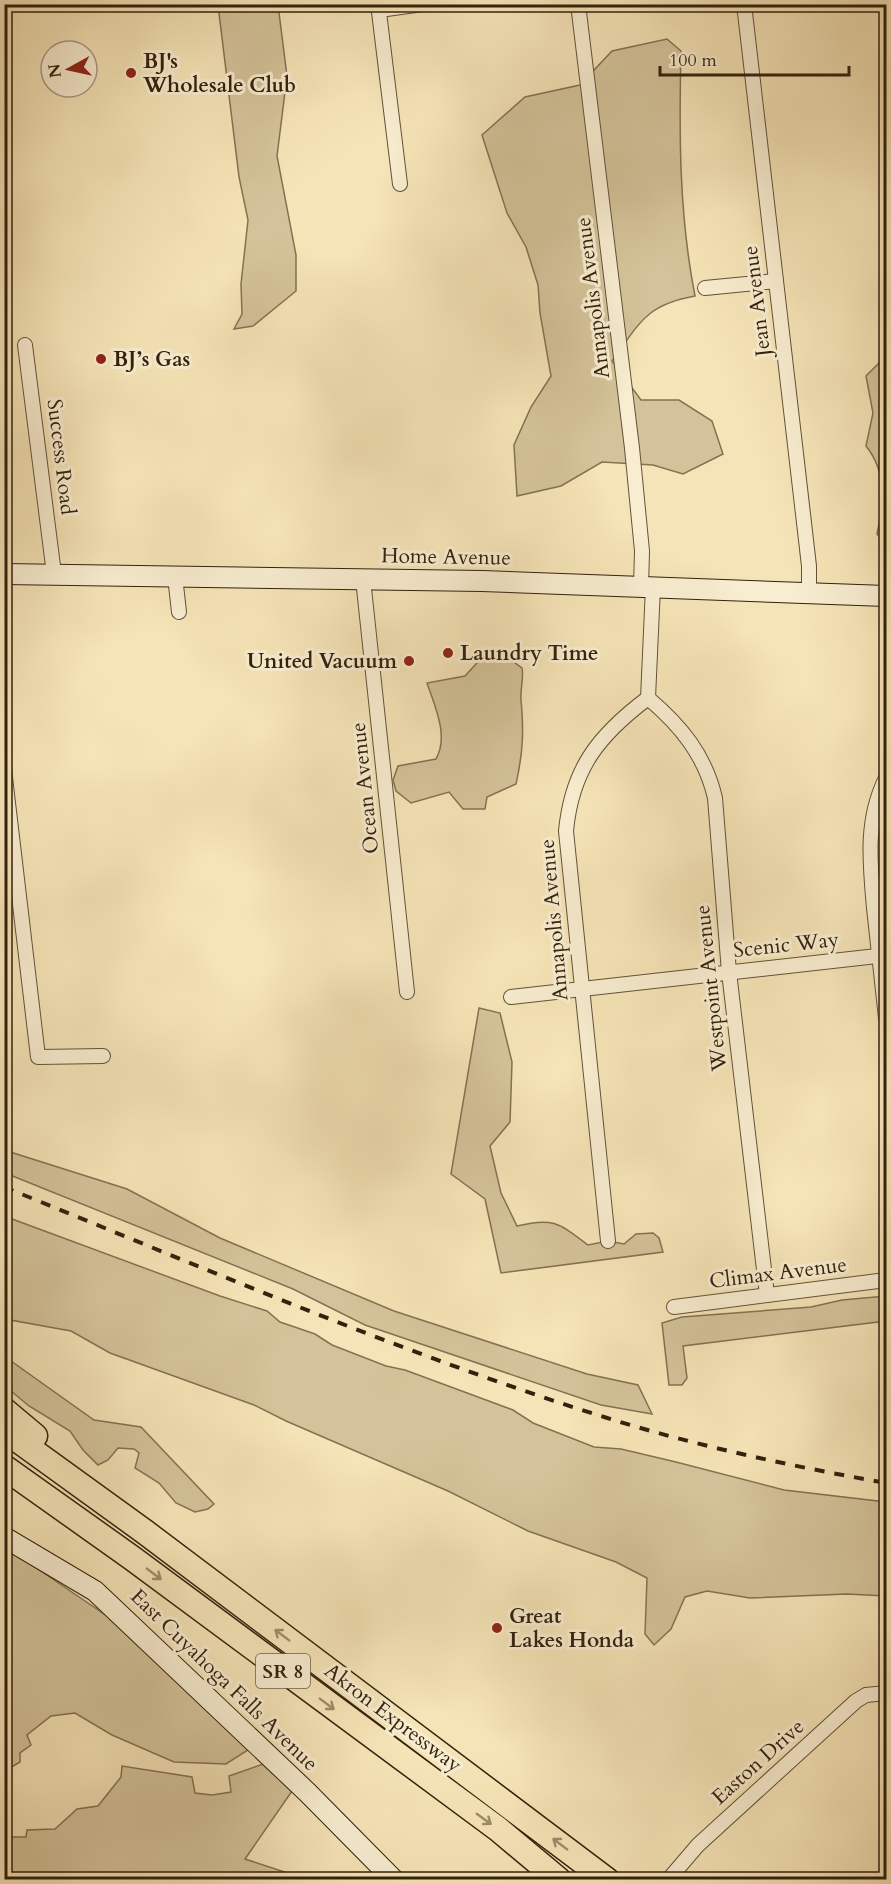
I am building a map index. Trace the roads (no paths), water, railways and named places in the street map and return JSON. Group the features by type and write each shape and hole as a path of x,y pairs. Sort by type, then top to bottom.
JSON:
{"highway":[{"path":"4,1410 145,1532"},
{"name":"Akron Expressway","path":"4,1430 145,1532 607,1880"},
{"name":"Akron Expressway","path":"4,1467 132,1558 498,1829 558,1880"},
{"path":"4,1482 132,1558"}],"street":[{"path":"400,184 378,7 423,4"},
{"name":"Annapolis Avenue","path":"578,4 647,587 648,698 609,730 593,749 580,770 571,797 566,851 609,1241"},
{"name":"Jean Avenue","path":"744,4 809,566 809,593"},
{"path":"705,288 776,281"},
{"name":"Success Road","path":"25,345 54,574"},
{"name":"Home Avenue","path":"4,574 363,579 886,596"},
{"path":"175,576 179,612"},
{"name":"Ocean Avenue","path":"363,579 407,992"},
{"name":"Westpoint Avenue","path":"648,698 686,735 711,784 718,821 718,861 729,972 766,1295"},
{"path":"4,769 38,1057 103,1056"},
{"path":"886,778 871,821 869,846 882,955 886,1018"},
{"name":"Scenic Way","path":"511,997 882,955"},
{"name":"Climax Avenue","path":"674,1306 886,1280"},
{"name":"East Cuyahoga Falls Avenue","path":"4,1537 95,1592 307,1792 394,1880"},
{"name":"Easton Drive","path":"668,1880 698,1845 856,1701 866,1695 886,1693"}],"railway":[{"path":"4,1187 302,1308 528,1392 604,1417 709,1446 886,1483"}],"place":[{"name":"BJ's Wholesale Club","path":"131,73"},
{"name":"BJ’s Gas","path":"101,359"},
{"name":"Laundry Time","path":"448,653"},
{"name":"United Vacuum","path":"409,661"},
{"name":"Great Lakes Honda","path":"497,1628"}]}
